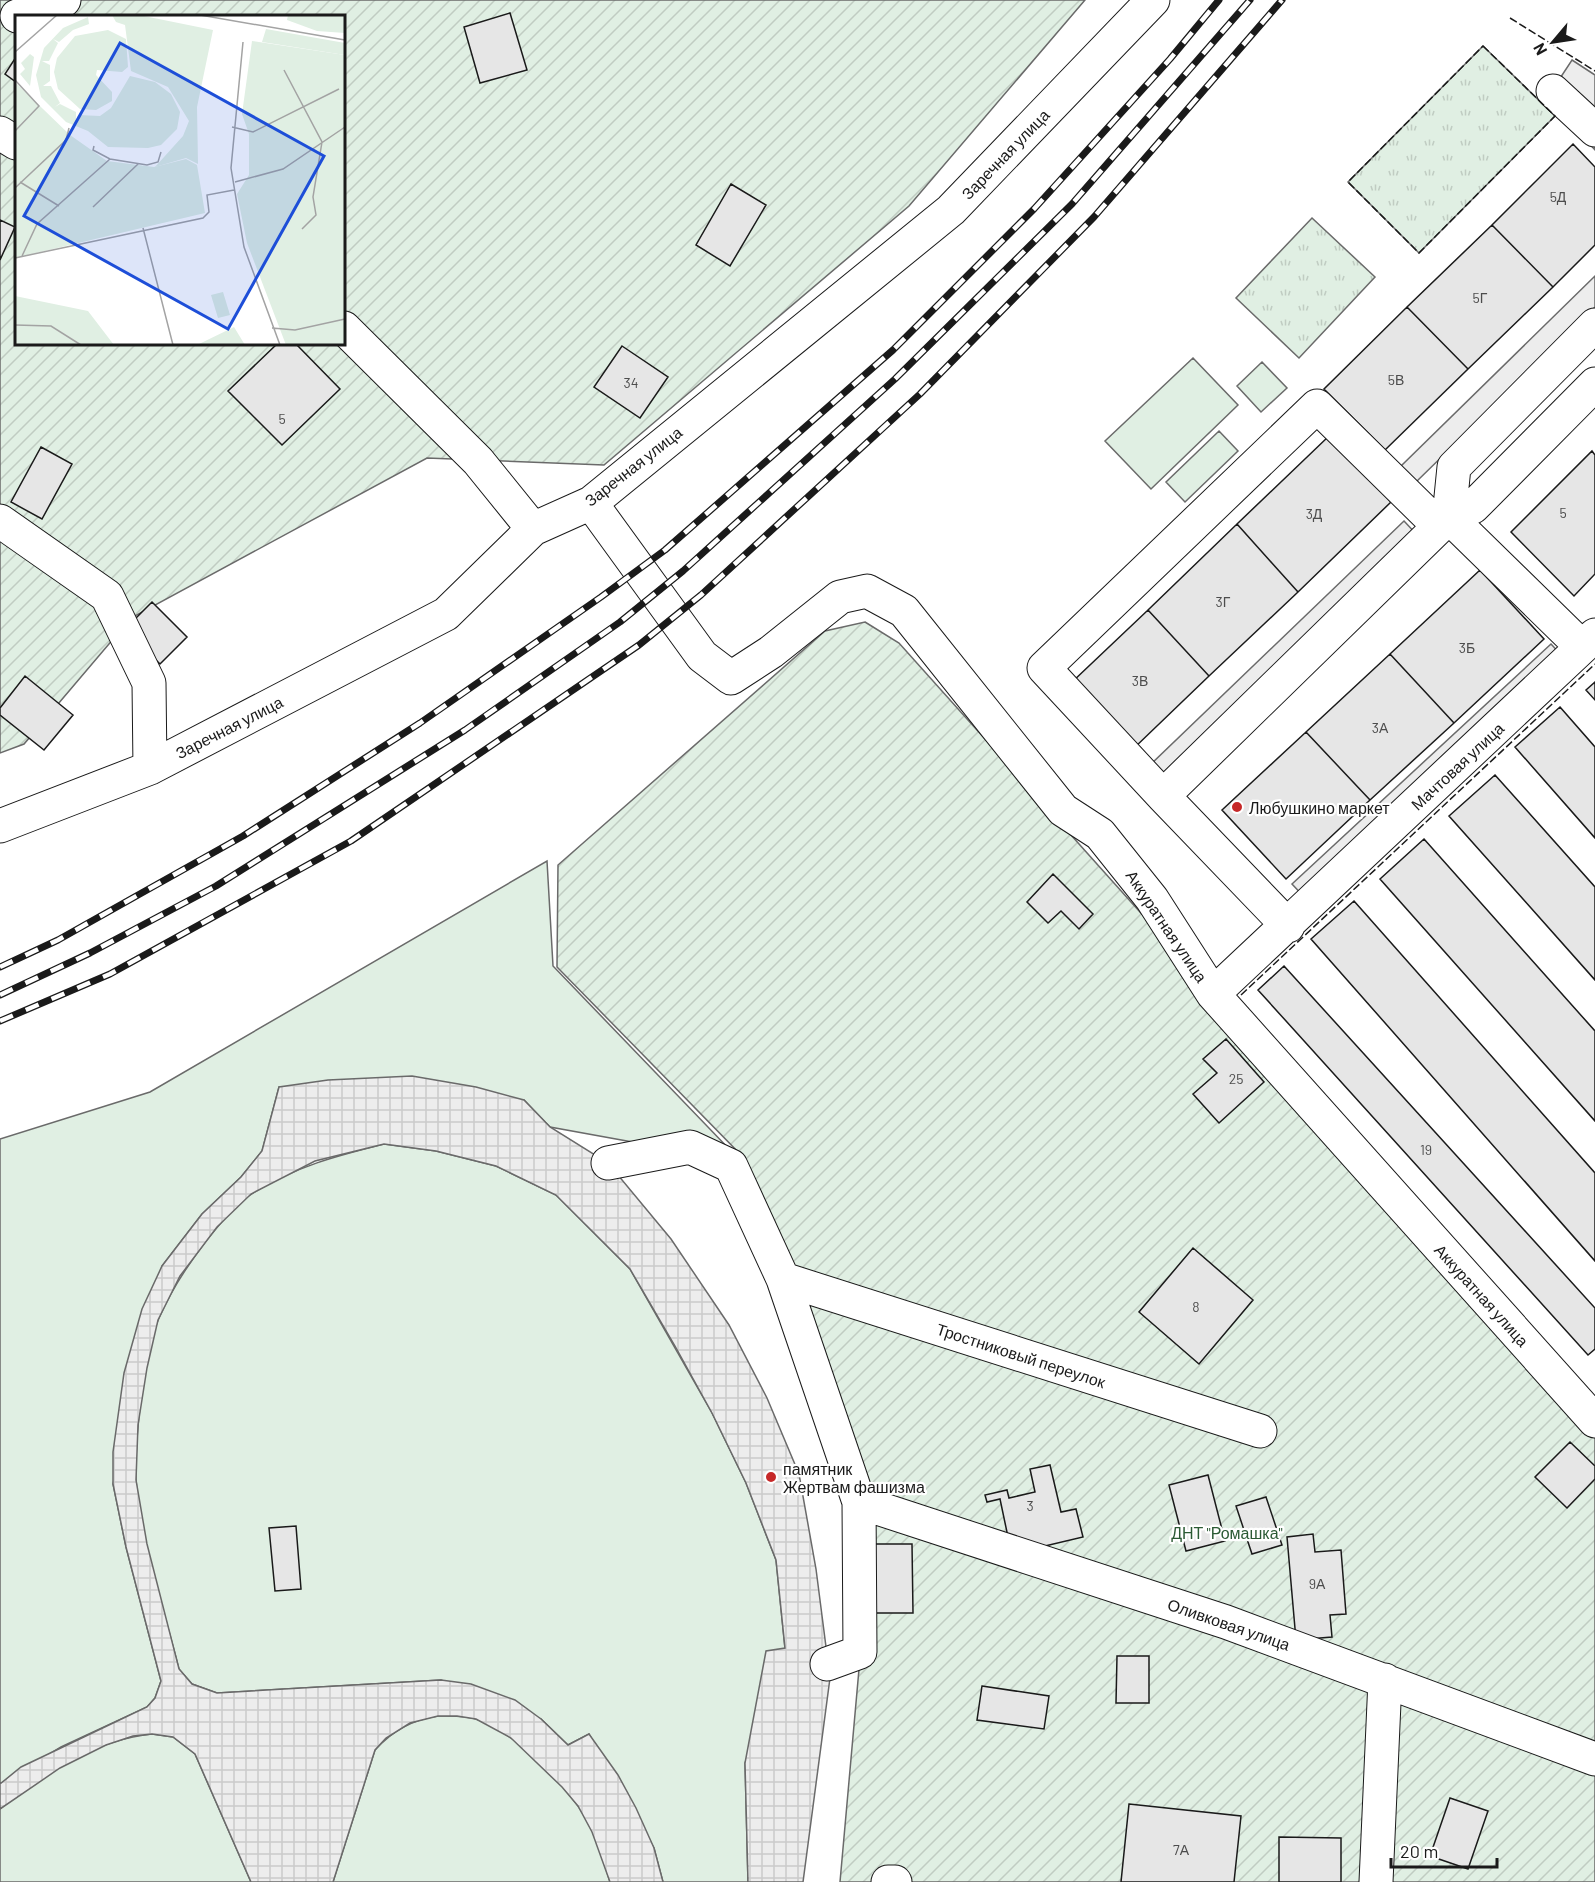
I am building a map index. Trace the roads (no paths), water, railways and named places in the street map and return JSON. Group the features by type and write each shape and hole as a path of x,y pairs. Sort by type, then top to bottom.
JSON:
{"street":[{"path":"23,15 64,0"},
{"name":"Заречная улица","path":"0,826 150,768 446,614 533,529 591,502 951,210 1153,0"},
{"path":"0,26 15,18"},
{"path":"1553,91 1595,130"},
{"path":"0,133 15,142"},
{"path":"1444,522 1454,468 1595,325"},
{"path":"345,329 478,461 533,529"},
{"path":"1163,796 1444,522 1473,507 1595,384"},
{"path":"1288,926 1044,668 1317,406 1444,522 1589,641"},
{"name":"Аккуратная улица","path":"591,502 702,656 731,678 771,652 840,597 867,591 904,611 1063,810 1100,834 1152,898 1213,994 1595,1421"},
{"path":"0,521 107,596 149,682 150,768"},
{"name":"Мачтовая улица","path":"1213,994 1589,641"},
{"path":"608,1163 690,1147 730,1166 783,1280 859,1502 860,1652 827,1664"},
{"name":"Тростниковый переулок","path":"783,1280 1260,1431"},
{"name":"Оливковая улица","path":"859,1502 1226,1622 1595,1759"},
{"path":"1376,1882 1385,1680"},
{"path":"888,1882 895,1882"}],"railway":[{"path":"0,967 58,940 243,836 420,723 665,550 893,350 1034,209 1170,59 1219,0"},
{"path":"0,995 90,953 216,886 465,730 620,622 683,571 895,379 1072,204 1250,0"},
{"path":"0,1021 110,974 351,841 639,645 701,595 920,394 1094,217 1282,0"}],"place":[{"name":"Любушкино маркет","path":"1237,807"},
{"name":"памятник Жертвам фашизма","path":"771,1477"}],"park label":[{"name":"ДНТ \"Ромашка\"","path":"1227,1532"}]}
